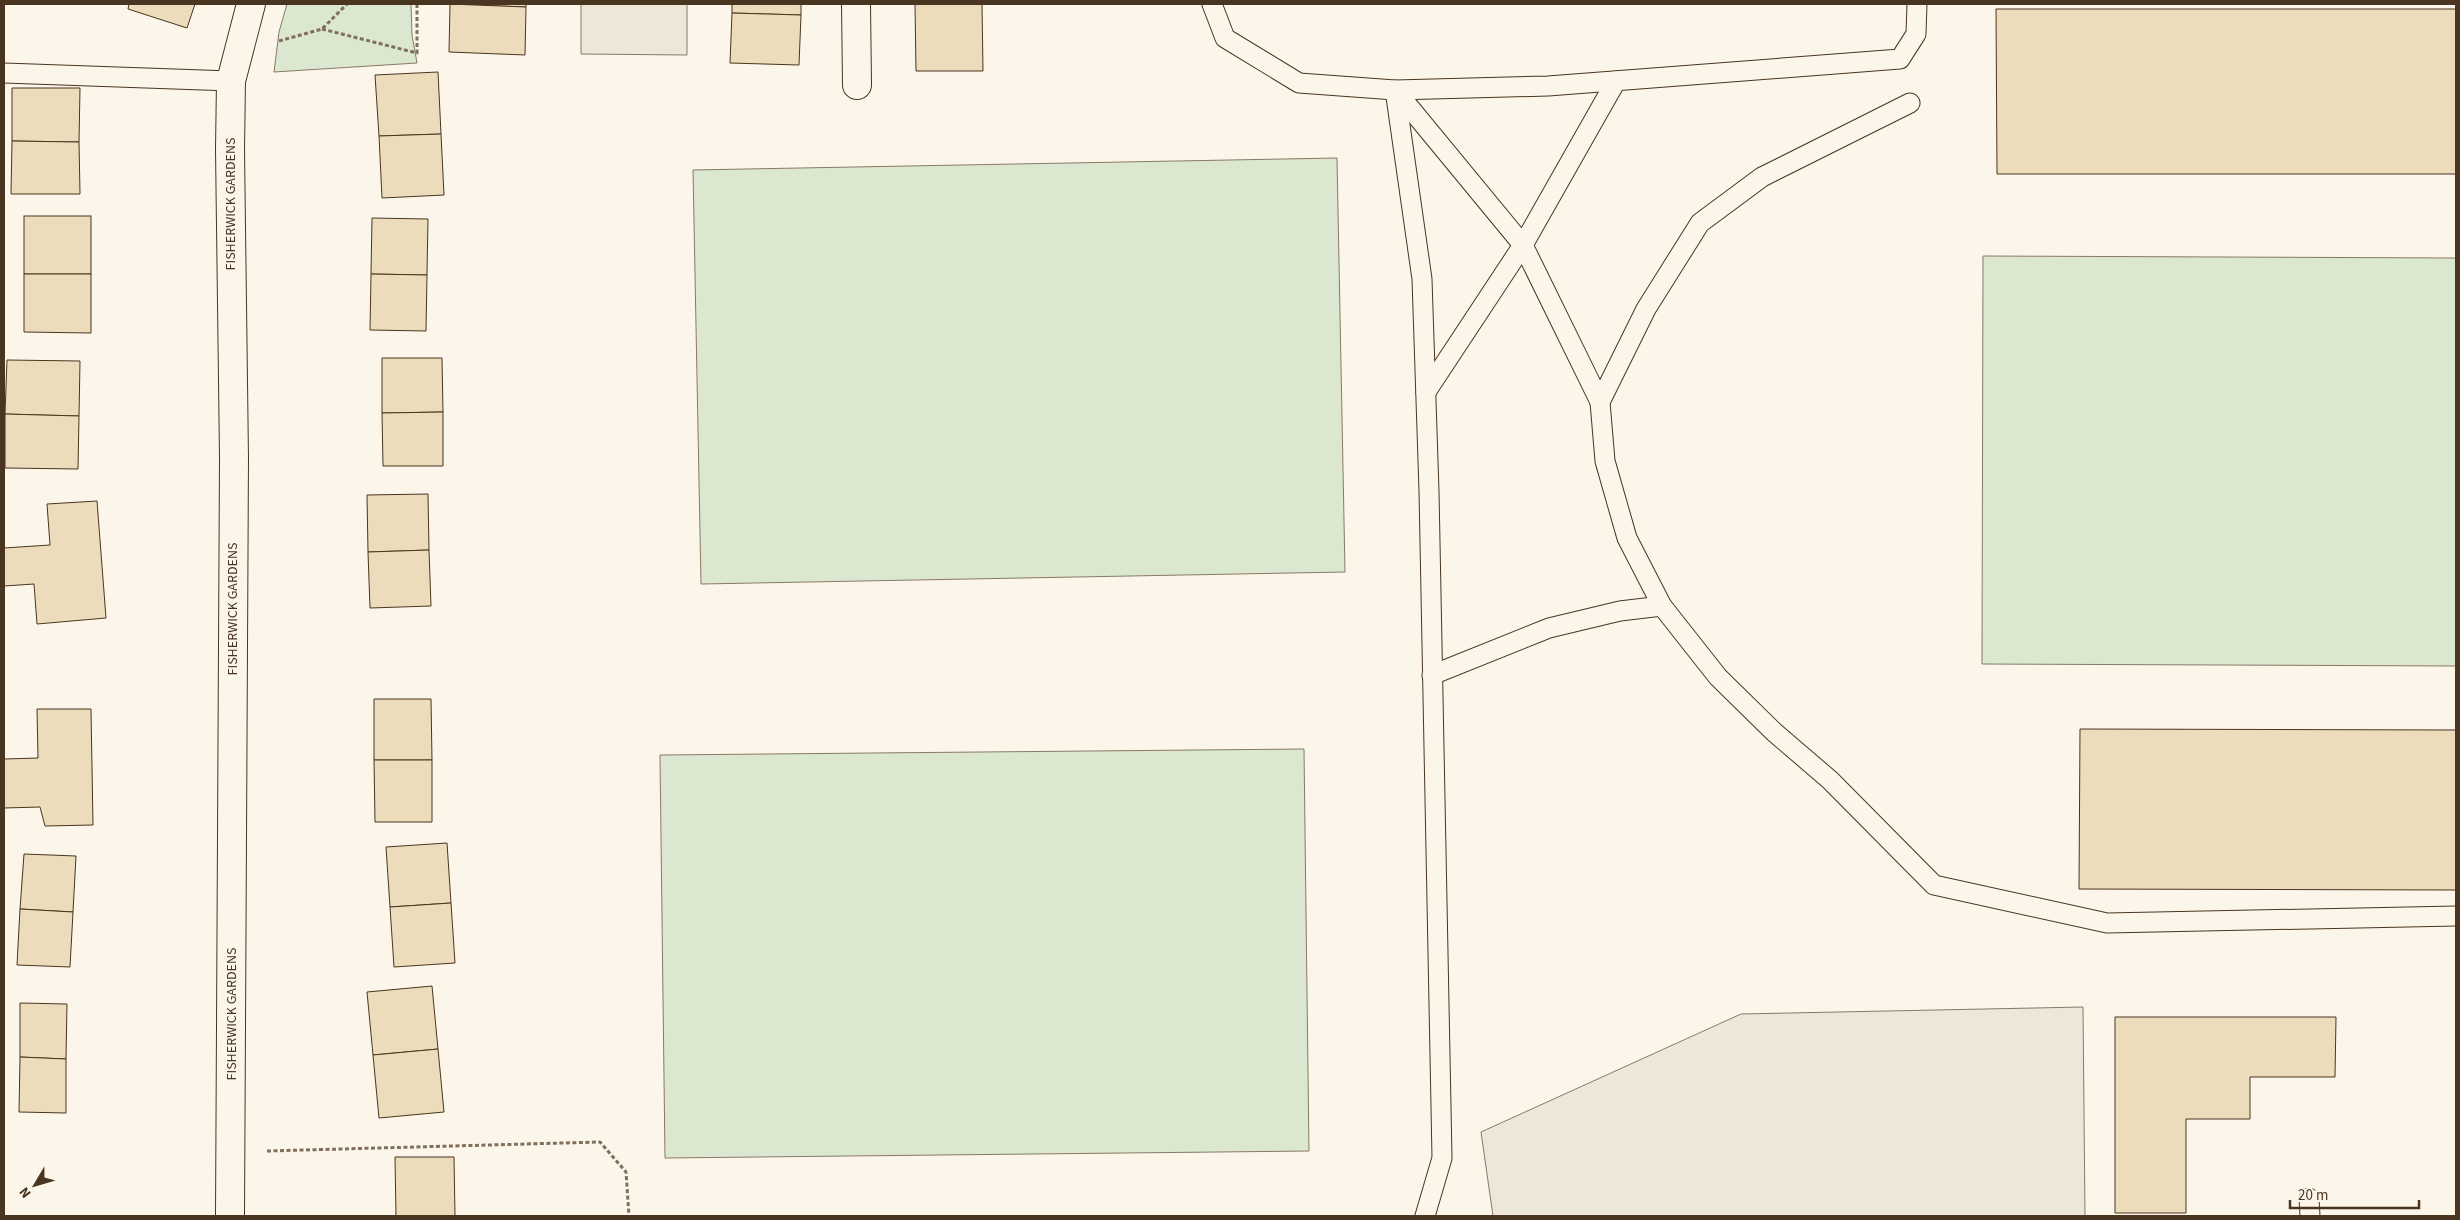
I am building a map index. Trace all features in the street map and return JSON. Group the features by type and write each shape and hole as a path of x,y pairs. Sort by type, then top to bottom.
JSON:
{"street":[{"name":"FISHERWICK GARDENS","path":"230,1216 234,478 230,149 231,81 251,4"},
{"path":"856,4 857,85"}],"lane":[{"path":"1212,4 1225,38 1299,82 1395,90 1548,86 1900,59 1916,34 1917,4"},
{"path":"4,73 231,81"},
{"path":"1426,392 1523,246 1616,81"},
{"path":"1395,90 1523,246 1600,402 1605,461 1627,538 1662,606 1718,677 1774,732 1830,780 1934,885 2107,923 2456,916"},
{"path":"1395,90 1422,279 1426,392 1442,1158 1425,1216"},
{"path":"1600,402 1646,309 1700,223 1762,177 1910,103"},
{"path":"1432,675 1549,628 1620,611 1662,606"}],"path":[{"path":"322,29 346,4"},
{"path":"238,53 322,29 417,53 417,4"},
{"path":"231,1152 600,1142 626,1172 629,1216"}],"green space":[{"path":"287,4 411,4 412,35 417,63 274,72 279,32"},
{"path":"1337,158 1345,572 701,584 693,170"},
{"path":"1983,256 2456,258 2456,666 1982,664"},
{"path":"1304,749 1309,1151 665,1158 660,755"}],"shaded area":[{"path":"581,4 687,4 687,55 581,54"},
{"path":"2083,1007 2085,1216 1493,1216 1481,1132 1741,1014"}],"building":[{"path":"129,4 195,4 187,28 128,9"},
{"path":"450,4 526,4 526,7"},
{"path":"450,4 526,7 525,55 449,52"},
{"path":"732,4 801,4 801,15 732,13"},
{"path":"915,4 982,4 983,71 916,71"},
{"path":"1996,9 2456,9 2456,174 1997,174"},
{"path":"732,13 801,15 799,65 730,63"},
{"path":"438,72 441,134 379,136 375,75"},
{"path":"12,88 80,88 79,142 12,141"},
{"path":"441,134 444,195 382,198 379,136"},
{"path":"12,141 79,142 80,194 11,194"},
{"path":"24,216 91,216 91,274 24,274"},
{"path":"372,218 428,219 427,275 371,274"},
{"path":"24,274 91,274 91,333 24,332"},
{"path":"371,274 427,275 426,331 370,330"},
{"path":"382,358 442,358 443,412 382,413"},
{"path":"7,360 80,361 79,416 5,414"},
{"path":"443,412 443,466 383,466 382,413"},
{"path":"5,414 79,416 78,469 5,468"},
{"path":"428,494 429,550 368,552 367,495"},
{"path":"97,501 106,618 37,624 34,584 4,586 4,548 50,545 47,504"},
{"path":"429,550 431,606 370,608 368,552"},
{"path":"374,699 431,699 432,760 374,760"},
{"path":"37,709 91,709 93,825 45,826 40,807 4,808 4,759 38,758"},
{"path":"2080,729 2456,730 2456,890 2079,889"},
{"path":"374,760 432,760 432,822 375,822"},
{"path":"447,843 451,903 390,907 386,847"},
{"path":"24,854 76,856 73,912 20,909"},
{"path":"451,903 455,963 394,967 390,907"},
{"path":"20,909 73,912 70,967 17,965"},
{"path":"432,986 438,1049 373,1055 367,992"},
{"path":"20,1003 67,1004 66,1059 20,1057"},
{"path":"2115,1017 2336,1017 2335,1077 2250,1077 2250,1119 2186,1119 2186,1213 2115,1213"},
{"path":"438,1049 444,1112 379,1118 373,1055"},
{"path":"20,1057 66,1059 66,1113 19,1112"},
{"path":"395,1157 454,1157 455,1216 396,1216"}]}
